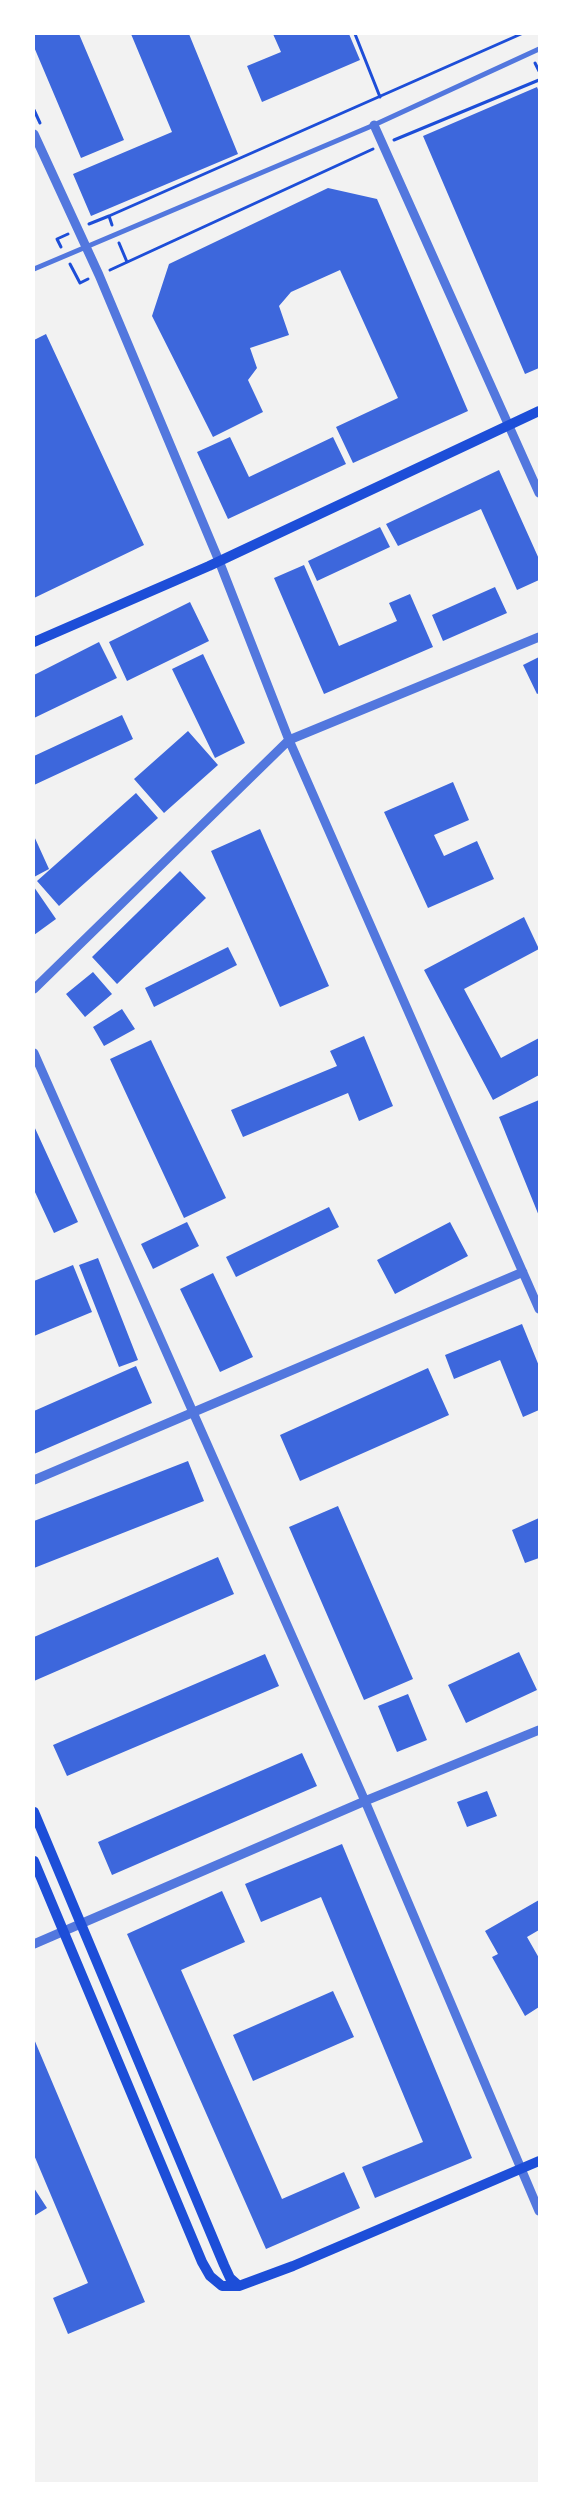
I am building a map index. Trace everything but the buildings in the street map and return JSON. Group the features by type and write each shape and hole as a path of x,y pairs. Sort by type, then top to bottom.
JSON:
{"main road":[{"path":"34,642 219,561 539,411"},
{"path":"34,1812 224,2265 230,2278 239,2286"},
{"path":"34,1861 202,2262 210,2276 222,2286 239,2286 293,2266 539,2161"}],"street":[{"path":"34,269 86,245 374,125 539,49"},
{"path":"374,125 539,493"},
{"path":"34,134 86,245 219,561 289,740 539,1309"},
{"path":"34,989 289,740 539,637"},
{"path":"34,1053 365,1801 539,2212"},
{"path":"34,1480 523,1272"},
{"path":"34,1944 365,1801 539,1730"}],"path":[{"path":"356,34 380,97"},
{"path":"109,216 521,34"},
{"path":"127,262 383,145 539,80"}]}
